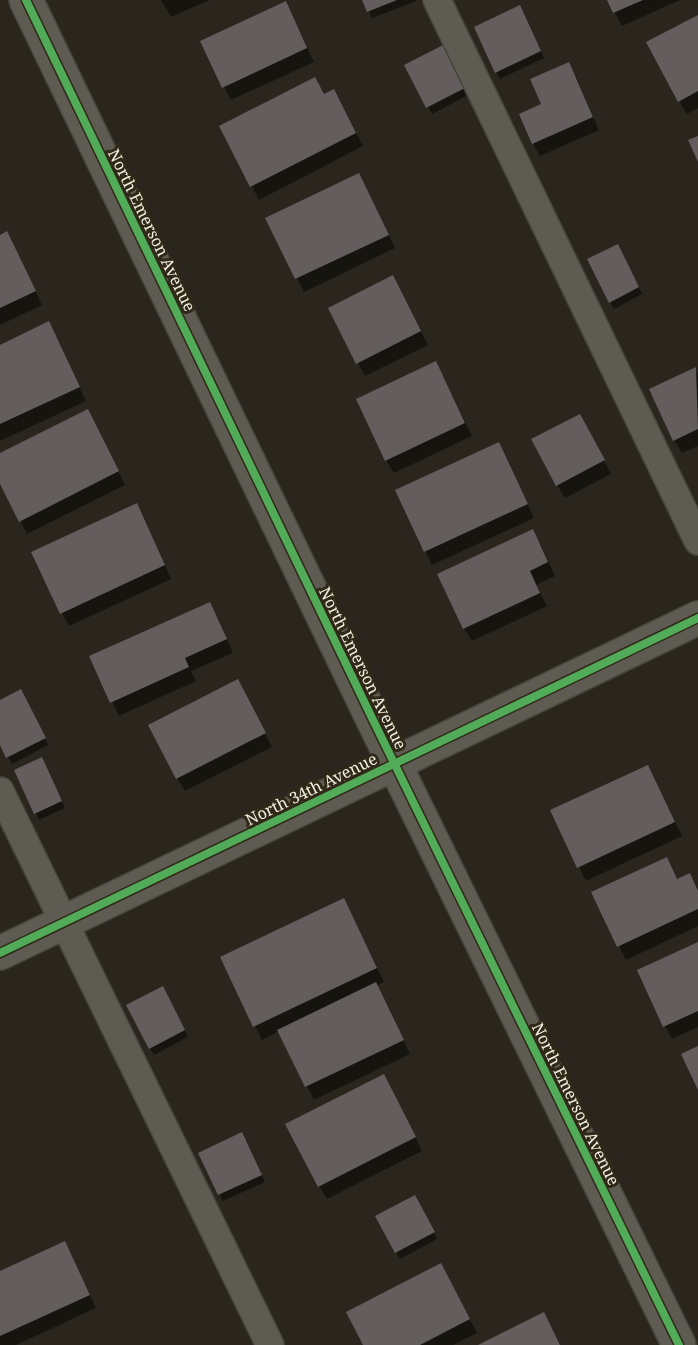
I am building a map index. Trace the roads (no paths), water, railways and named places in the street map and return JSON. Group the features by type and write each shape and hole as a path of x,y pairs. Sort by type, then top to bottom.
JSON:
{"street":[{"name":"North Emerson Avenue","path":"26,0 394,764 679,1345"},
{"name":"North 34th Avenue","path":"0,953 698,618"}],"lane":[{"path":"437,0 698,541"},
{"path":"0,791 270,1345"}]}
